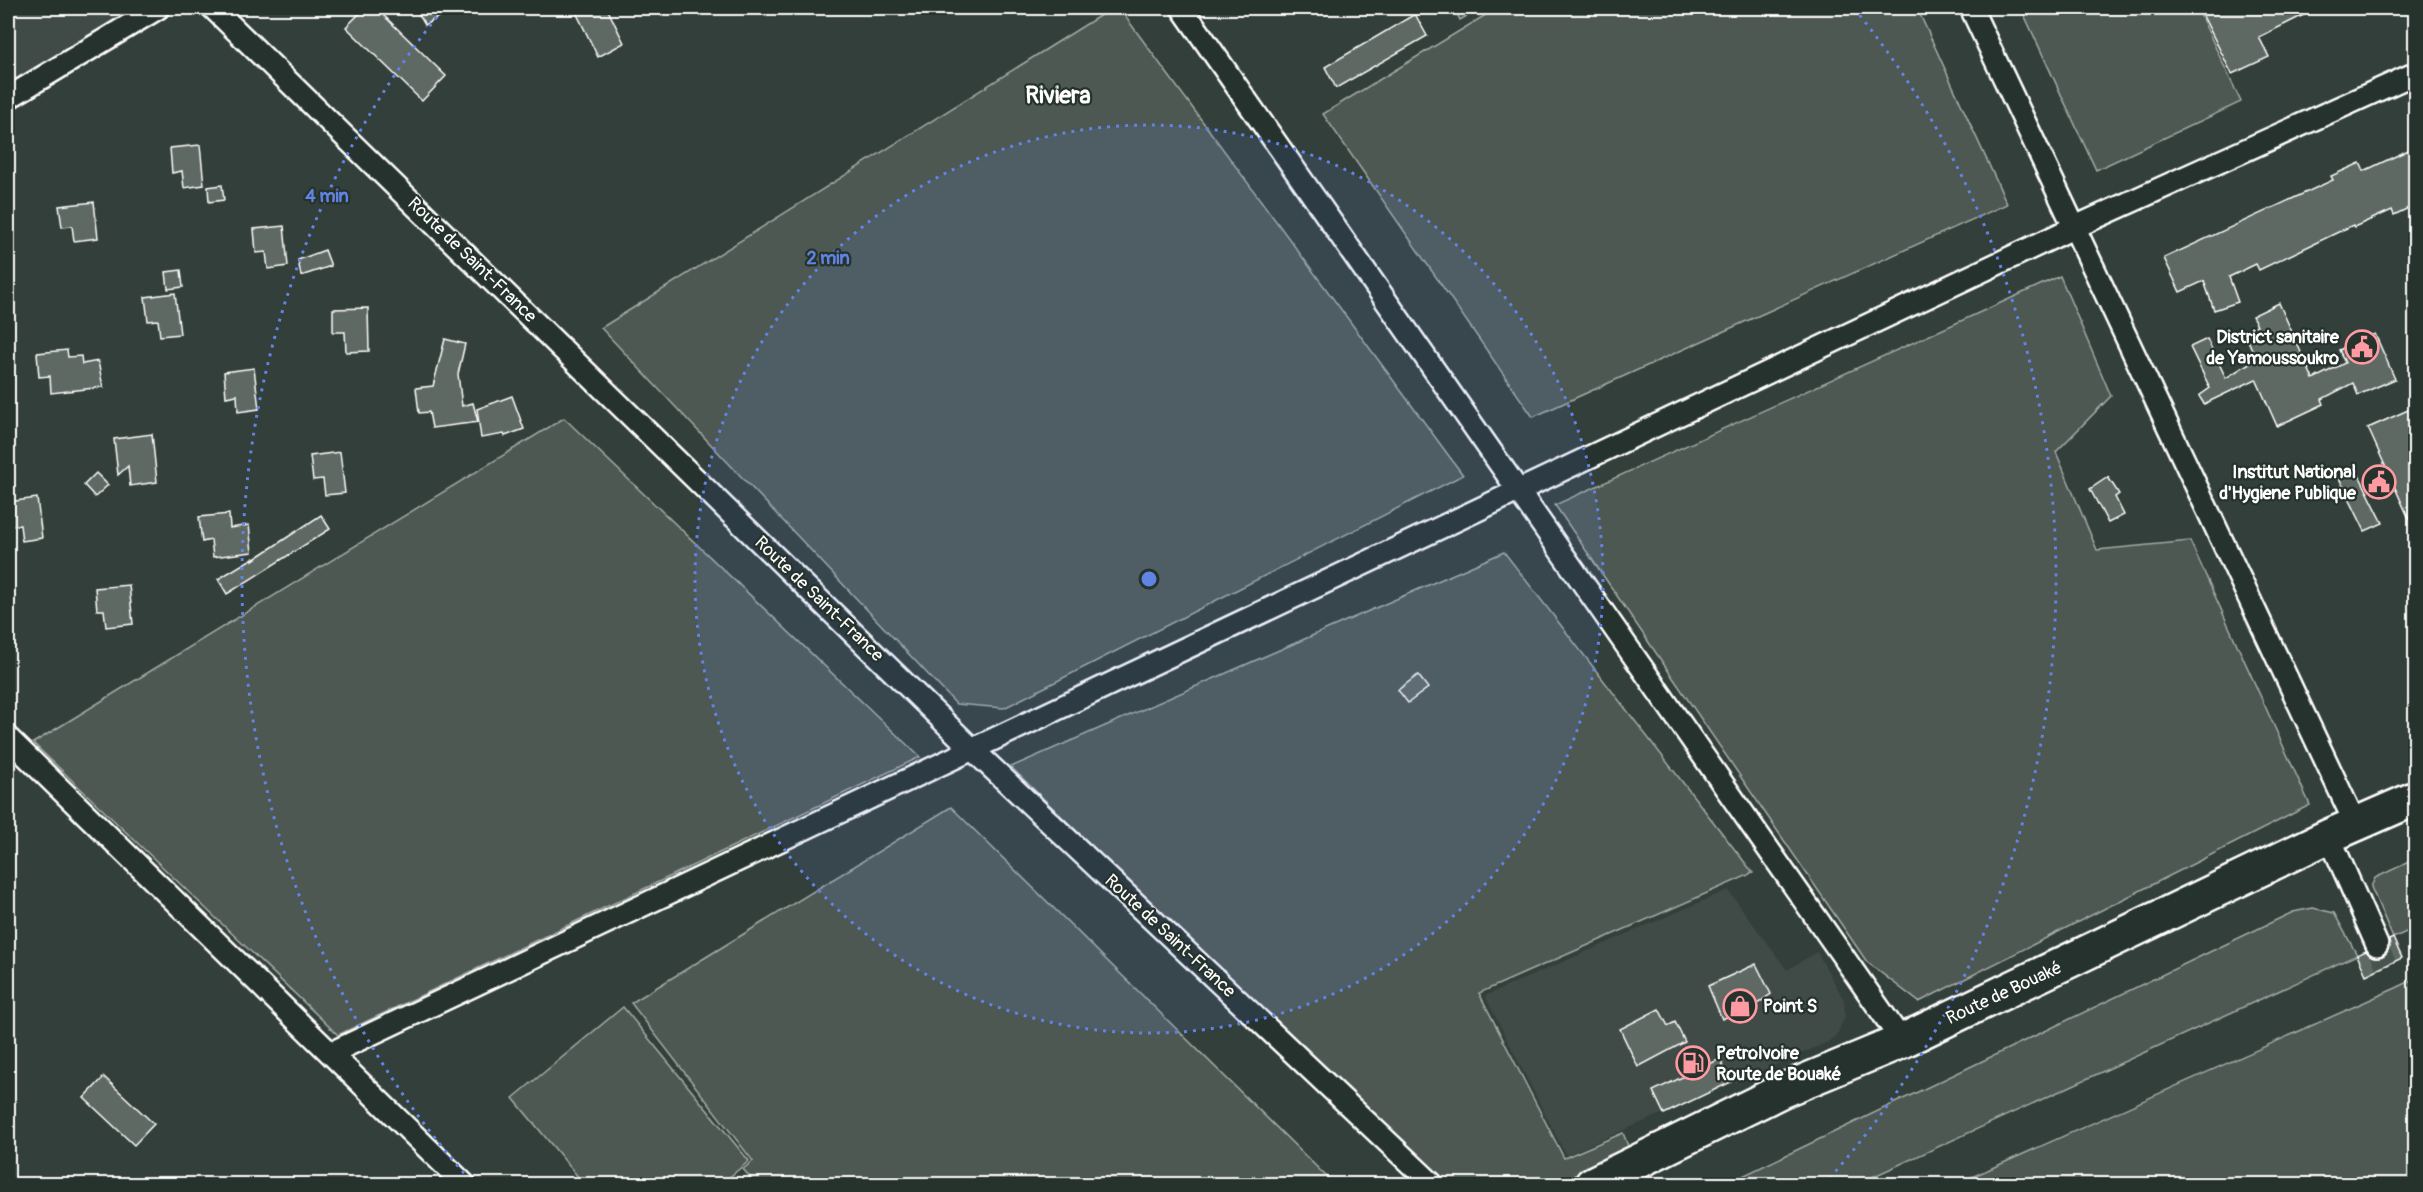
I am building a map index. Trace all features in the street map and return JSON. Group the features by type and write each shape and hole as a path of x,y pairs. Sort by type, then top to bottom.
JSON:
{"highway":[{"name":"Route de Bouaké","path":"1592,1185 1781,1091 1902,1041 2415,798"}],"street":[{"path":"8,98 159,8"},
{"name":"Route de Saint-France","path":"213,8 971,748 1432,1185"},
{"path":"1182,8 1902,1041"},
{"path":"1971,8 2075,227 2342,831 2377,945"},
{"path":"331,1053 2075,227 2415,73"},
{"path":"8,738 465,1185"}],"shaded area":[{"path":"8,8 141,8 8,90"},
{"path":"1112,8 1119,8 1463,475 1004,708 956,704 601,328"},
{"path":"1454,8 1481,8 1460,20"},
{"path":"1497,8 1917,8 2007,204 1533,417 1323,114"},
{"path":"2021,8 2197,8 2241,102 2096,170"},
{"path":"2060,276 2111,396 2056,452 2097,550 2190,541 2310,805 1919,1002 1867,962 1555,505"},
{"path":"564,418 920,757 338,1035 33,743"},
{"path":"1504,552 1753,873 1479,993 1564,1158 1623,1133 1634,1161 1585,1184 1438,1184 1011,767"},
{"path":"951,807 1334,1184 756,1184 743,1169 753,1161 631,1003"},
{"path":"2415,859 2415,928 2393,938 2371,887 2375,878"},
{"path":"1728,890 1787,970 1817,952 1844,1000 1845,1016 1837,1034 1828,1042 1566,1155 1485,996"},
{"path":"2313,908 2334,913 2357,955 1857,1184 1726,1184 2293,912"},
{"path":"2415,979 2415,1184 1956,1184 2396,988"},
{"path":"623,1007 749,1161 721,1184 584,1184 513,1098"}],"building":[{"path":"365,8 376,8 446,76 422,101 346,27"},
{"path":"415,8 453,8 425,25"},
{"path":"574,8 607,8 624,43 598,57"},
{"path":"2199,8 2318,8 2259,37 2269,57 2232,74"},
{"path":"1415,14 1427,36 1336,88 1325,67"},
{"path":"200,145 204,185 184,188 182,171 172,173 170,148"},
{"path":"2415,147 2415,205 2394,215 2392,210 2354,227 2353,225 2259,270 2256,264 2229,277 2238,302 2214,310 2204,281 2180,292 2164,258 2333,180 2331,176 2360,163 2364,171"},
{"path":"222,185 224,200 209,202 208,187"},
{"path":"94,202 98,238 74,241 72,226 62,227 59,206"},
{"path":"284,226 288,266 268,269 266,252 256,253 254,229"},
{"path":"325,250 331,266 301,276 298,260"},
{"path":"181,270 183,287 168,289 166,272"},
{"path":"175,293 180,334 160,336 158,320 148,321 145,297"},
{"path":"2279,303 2313,379 2345,363 2339,350 2375,334 2395,379 2358,395 2353,383 2322,399 2324,404 2277,426 2256,379 2204,404 2199,396 2210,388 2190,347 2207,339 2226,378 2256,359 2244,331 2257,325 2252,316"},
{"path":"368,308 369,351 346,352 345,332 333,332 333,309"},
{"path":"445,339 465,344 458,374 462,406 473,403 478,422 432,428 429,412 419,413 416,388 433,386"},
{"path":"67,350 68,357 81,356 82,364 98,361 103,387 51,393 50,376 39,377 37,353"},
{"path":"254,368 259,409 238,412 237,395 226,397 224,372"},
{"path":"512,396 524,429 505,436 504,434 481,438 477,409"},
{"path":"2408,410 2415,427 2415,532 2368,428"},
{"path":"152,434 157,482 130,486 128,466 118,475 114,439"},
{"path":"340,452 345,493 325,495 323,479 313,480 310,456"},
{"path":"2354,465 2383,523 2365,531 2337,474"},
{"path":"96,473 108,485 95,497 84,485"},
{"path":"2108,477 2119,494 2115,497 2124,515 2108,523 2090,489"},
{"path":"37,498 42,538 22,541 20,525 10,526 8,502"},
{"path":"229,514 230,528 249,525 252,552 213,557 211,540 202,542 199,517"},
{"path":"321,515 330,529 227,594 218,579 253,558 253,560"},
{"path":"129,585 133,624 106,627 104,610 97,610 95,588"},
{"path":"1418,675 1428,688 1408,703 1398,690"},
{"path":"2393,938 2402,958 2366,975 2357,955 2366,951 2375,958 2383,956 2390,947 2389,940"},
{"path":"1756,964 1771,994 1757,1004 1722,1019 1708,986"},
{"path":"1659,1009 1668,1026 1675,1022 1685,1042 1638,1067 1620,1029"},
{"path":"1720,1059 1731,1082 1664,1114 1653,1091"},
{"path":"104,1077 154,1124 134,1145 84,1098"}],"tunnel":[{"path":"2377,945 2386,965"}],"place":[{"name":"District sanitaire de Yamoussoukro","path":"2362,347"},
{"name":"Institut National d'Hygiene Publique","path":"2379,482"},
{"name":"Point S","path":"1740,1006"},
{"name":"PetroIvoire Route de Bouaké","path":"1693,1063"}],"district":[{"name":"Riviera","path":"1058,95"}]}
